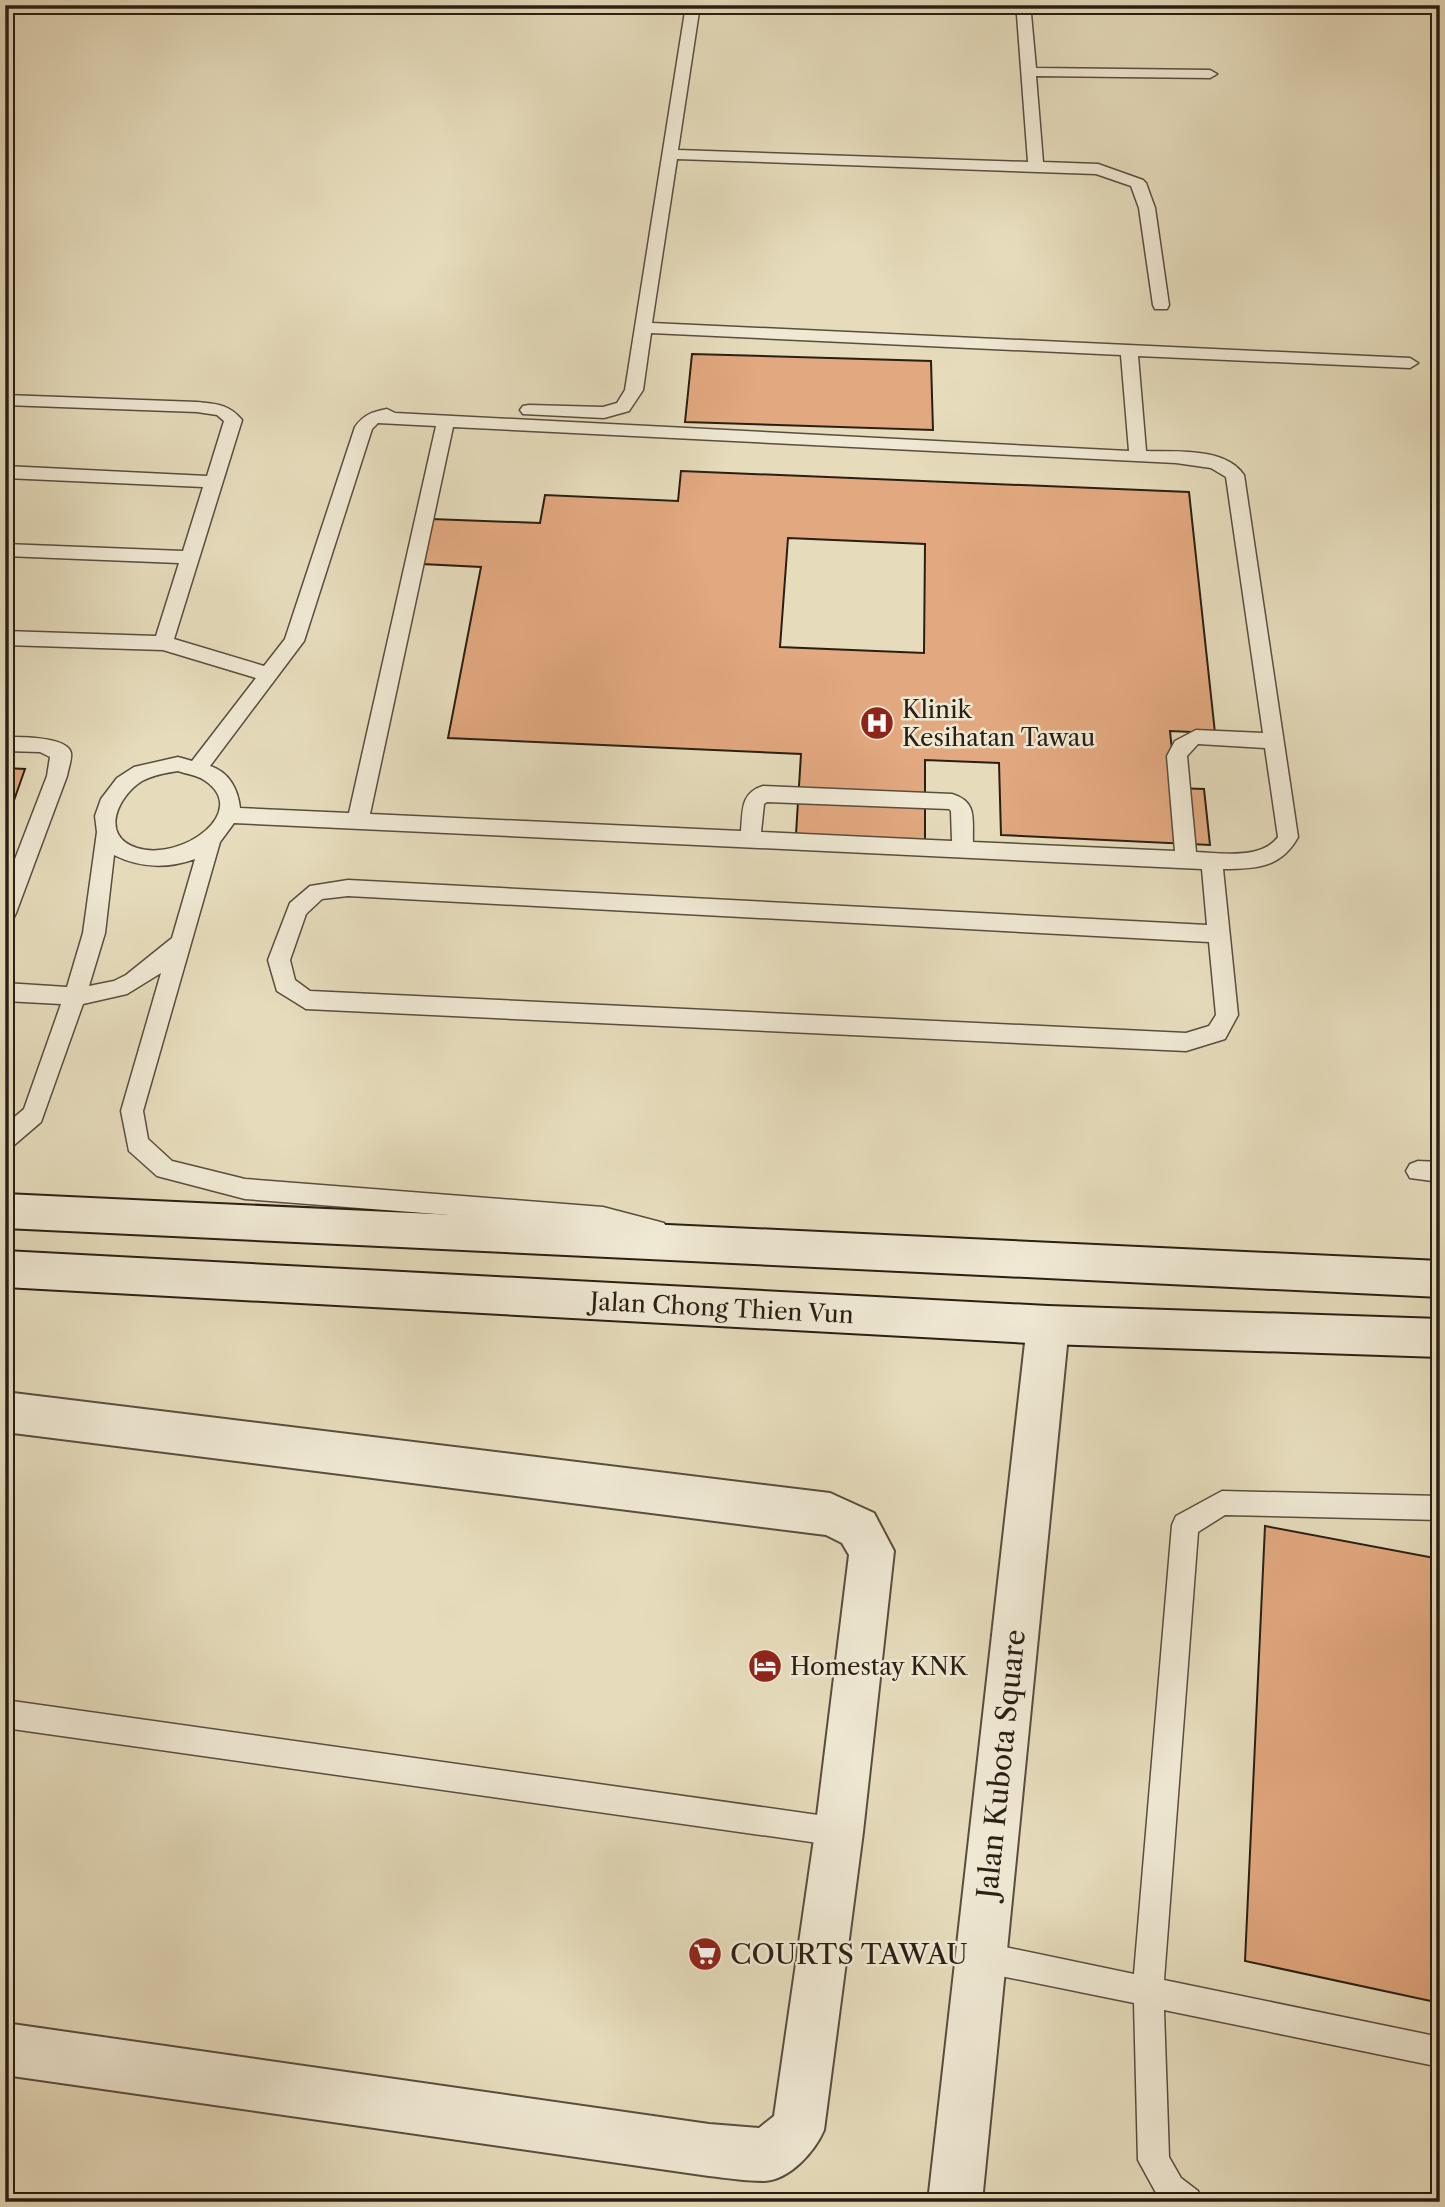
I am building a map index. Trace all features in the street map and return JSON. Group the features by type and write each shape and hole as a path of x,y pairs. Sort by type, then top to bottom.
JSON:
{"main road":[{"path":"5,1211 1440,1279"},
{"name":"Jalan Chong Thien Vun","path":"5,1269 1048,1325 1440,1338"},
{"name":"Jalan Kubota Square","path":"955,2202 1048,1325"},
{"path":"5,1412 830,1514 858,1528 872,1550 839,1832 798,2130 767,2155 709,2151 5,2049"}],"lane":[{"path":"198,767 270,675 293,641 365,428 374,417 410,408 604,413 623,407 634,390 693,5"},
{"path":"1015,5 1024,14 1036,165"},
{"path":"1029,72 1210,74"},
{"path":"669,153 1098,169 1138,183 1147,208 1161,305"},
{"path":"642,328 1410,363"},
{"path":"1129,350 1138,457"},
{"path":"5,400 222,410 233,420 163,643"},
{"path":"230,815 1212,861 1258,858 1283,849 1288,837 1235,475 1228,467 1211,462 1138,457 374,417"},
{"path":"358,820 446,421"},
{"path":"5,472 213,482"},
{"path":"5,550 189,557"},
{"path":"5,638 163,643 270,675"},
{"path":"1186,860 1177,756 1180,747 1187,740 1196,737 1274,741"},
{"path":"5,744 42,745 61,753 57,776 5,914"},
{"path":"5,1139 33,1115 94,933 106,834 103,819 108,802 119,787 136,775 156,767 178,764 198,767 215,775 226,786 231,799 230,815 223,829 210,842 192,852 152,859 132,855 118,847 106,834"},
{"path":"750,839 754,800 763,794 952,802 961,807 964,849"},
{"path":"210,842 132,1111 137,1144 165,1169 245,1189 603,1217 714,1244"},
{"path":"1212,861 1227,1015 1217,1032 1186,1042 306,1000 285,985 279,960 297,909 317,892 348,888 1219,934"},
{"path":"5,992 75,995 111,992 135,981 180,943"},
{"path":"1186,2202 1170,2189 1154,2160 1148,1990 1185,1525 1222,1503 1440,1508"},
{"path":"5,1714 839,1832"},
{"path":"981,1956 1440,2052"}],"building":[{"path":"692,354 931,361 933,430 685,422"},
{"path":"681,471 1189,492 1215,733 1170,731 1176,788 1204,789 1210,845 1001,835 999,763 925,760 925,840 796,834 801,754 448,738 481,567 422,564 432,519 540,523 545,495 678,501","holes":["788,538 925,544 924,653 780,647"]},
{"path":"5,768 25,769 5,826"},
{"path":"1265,1526 1440,1559 1440,2003 1245,1961"}],"place":[{"name":"Klinik Kesihatan Tawau","path":"877,723"},
{"name":"Homestay KNK","path":"765,1666"},
{"name":"COURTS TAWAU","path":"705,1954"}]}
